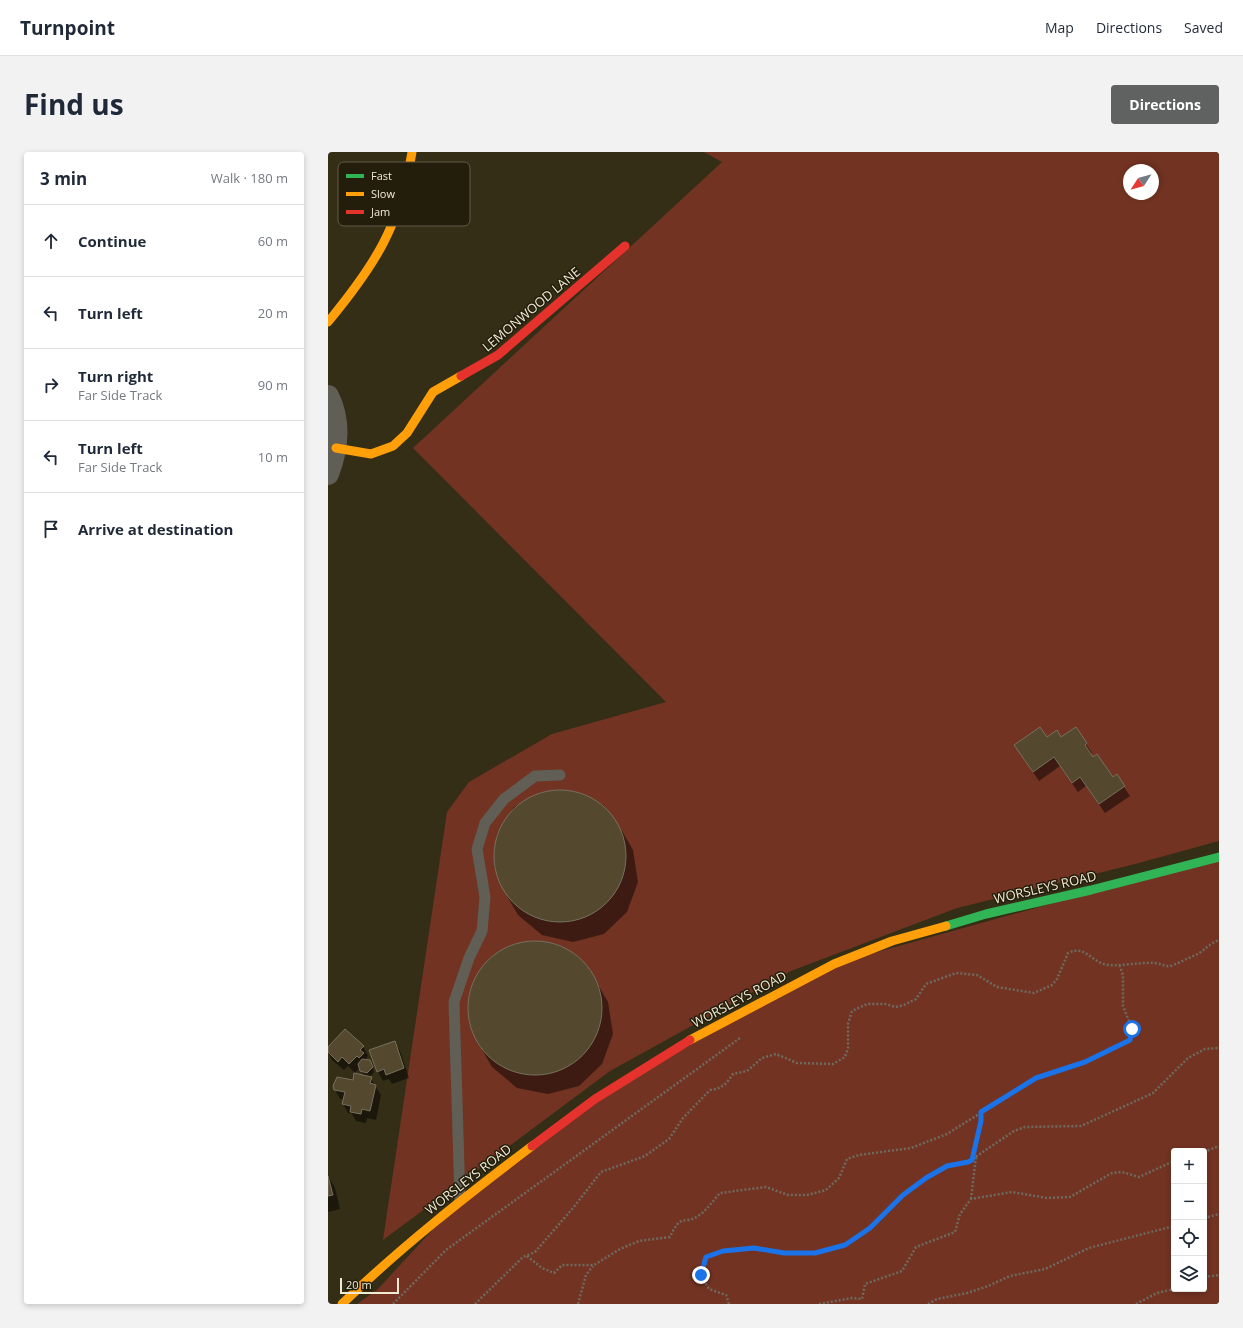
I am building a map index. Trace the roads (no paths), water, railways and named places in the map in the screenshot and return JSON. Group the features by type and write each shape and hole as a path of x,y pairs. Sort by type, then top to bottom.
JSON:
{"street":[{"path":"410,162 412,152"},
{"path":"328,322 353,291 381,250 390,226"},
{"name":"LEMONWOOD LANE","path":"336,448 371,454 393,446 407,433 433,392 498,355 625,246"},
{"path":"328,396 337,422 336,448 328,474"},
{"name":"WORSLEYS ROAD","path":"342,1304 370,1277 460,1200 595,1099 701,1033 834,964 892,941 986,914 1091,890 1219,857"}],"lane":[{"path":"460,1200 454,1002 469,958 482,931 485,897 476,849 485,823 504,799 535,776 560,775"}]}
